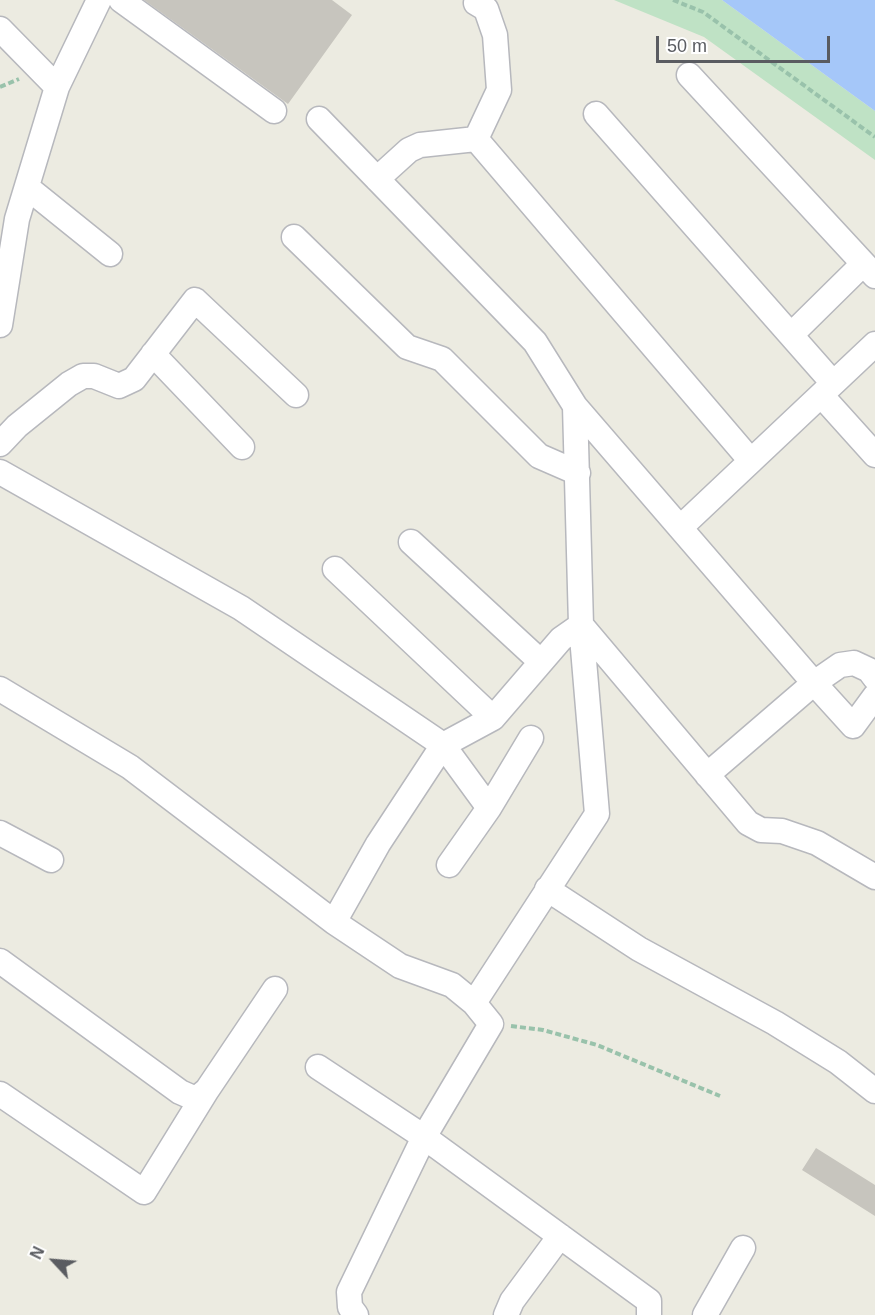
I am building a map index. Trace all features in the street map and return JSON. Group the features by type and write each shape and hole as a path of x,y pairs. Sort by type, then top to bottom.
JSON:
{"street":[{"path":"0,325 17,219 57,87 99,0"},
{"path":"121,0 274,111"},
{"path":"476,3 486,9 495,35 498,90 476,139"},
{"path":"0,29 57,87"},
{"path":"689,75 869,270 791,335"},
{"path":"596,114 791,335 875,455"},
{"path":"319,119 535,342 575,406 853,726 875,696"},
{"path":"377,179 408,150 420,145 476,139"},
{"path":"476,139 751,461"},
{"path":"28,188 110,254"},
{"path":"294,237 407,347 442,359 539,456 578,473"},
{"path":"0,444 17,426 69,384 83,376 94,376 119,386 134,379 195,300 296,395"},
{"path":"681,527 875,344"},
{"path":"153,354 242,447"},
{"path":"474,1003 597,814 581,625 575,406"},
{"path":"0,472 241,608 443,745 489,808"},
{"path":"411,542 541,662"},
{"path":"334,569 493,718"},
{"path":"334,922 378,844 443,745 493,718 561,639 581,625"},
{"path":"581,625 748,823 761,830 782,831 817,843 875,877"},
{"path":"707,775 814,683 840,665 854,663 869,670 875,678"},
{"path":"0,689 130,766 334,922 400,966 452,985 474,1003 491,1024 424,1137 349,1292 350,1307 356,1315"},
{"path":"449,865 489,808 531,738"},
{"path":"0,833 51,860"},
{"path":"547,889 639,949 775,1023 838,1062 875,1091"},
{"path":"0,961 180,1092 196,1099 207,1090"},
{"path":"0,1094 144,1192 207,1090 275,989"},
{"path":"318,1066 424,1137 560,1236 649,1308 668,1315"},
{"path":"506,1315 512,1301 560,1236"},
{"path":"705,1315 743,1248"}],"path":[{"path":"673,0 703,12 875,137"},
{"path":"491,1024 543,1030 597,1045 720,1096"}],"green space":[{"path":"614,0 722,0 875,111 875,160 704,37"}],"water":[{"path":"722,0 875,0 875,111"}],"building":[{"path":"144,0 332,0 352,15 288,104"},
{"path":"816,1148 875,1185 875,1216 802,1170"}]}
